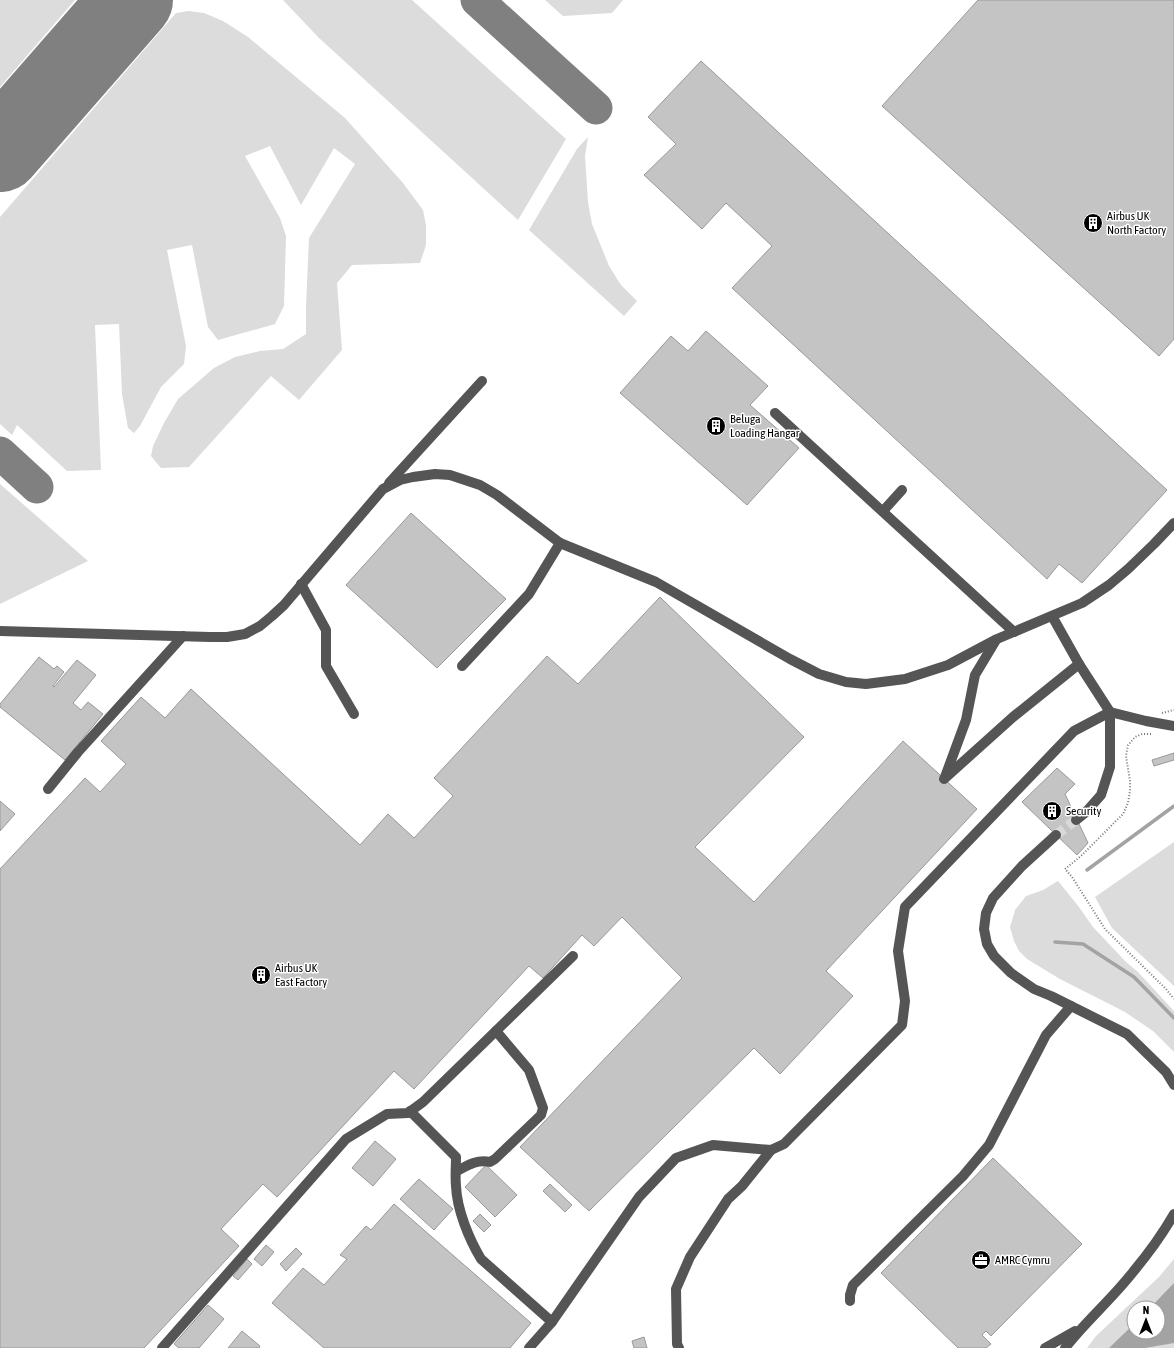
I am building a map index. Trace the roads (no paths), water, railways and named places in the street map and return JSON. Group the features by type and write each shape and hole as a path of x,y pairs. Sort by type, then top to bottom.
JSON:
{"street":[{"path":"0,631 227,637 245,634 260,626 284,605 383,489 482,381"},
{"path":"775,414 1014,632"},
{"path":"383,489 400,480 435,474 450,475 480,485 497,495 560,543 656,582 819,674 835,679 866,684 905,679 948,664 997,639 1082,603 1109,585 1154,544 1174,523"},
{"path":"883,511 902,490"},
{"path":"462,666 529,594 560,543"},
{"path":"301,584 326,630 326,666 354,714"},
{"path":"1052,616 1079,664 1110,712 1110,767 1101,795 1086,812 1076,820"},
{"path":"48,789 78,752 183,636"},
{"path":"997,639 975,675 966,720 944,779 1013,717 1079,664"},
{"path":"678,1348 676,1289 690,1257 728,1199 742,1186 771,1150 784,1144 902,1025 905,1001 898,950 904,907 1074,731 1110,712 1159,724 1174,726"},
{"path":"1056,835 1022,866 993,898 986,913 984,929 987,944 994,956 1011,973 1034,989 1127,1034 1166,1072 1174,1085"},
{"path":"162,1348 346,1139 387,1114 408,1113 423,1102 573,956"},
{"path":"850,1301 853,1285 962,1176 989,1145 1046,1035 1071,1006"},
{"path":"457,1171 475,1162 482,1160 490,1162 495,1159 541,1114 543,1108 529,1070 496,1031"},
{"path":"410,1111 456,1157 456,1186 458,1202 474,1246 481,1260 552,1322"},
{"path":"529,1348 552,1322 639,1197 676,1158 713,1145 771,1150"},
{"path":"1069,1346 1080,1328 1132,1273 1174,1214"},
{"path":"1046,1348 1080,1328"}],"waterway":[{"path":"1087,870 1174,806"},
{"path":"1055,942 1083,944 1134,977 1174,1018"}],"tunnel":[{"path":"1056,835 1076,820"}],"place":[{"name":"Airbus UK North Factory","path":"1093,223"},
{"name":"Beluga Loading Hangar","path":"716,426"},
{"name":"Security","path":"1052,811"},
{"name":"Airbus UK East Factory","path":"261,975"},
{"name":"AMRC Cymru","path":"981,1260"}]}
